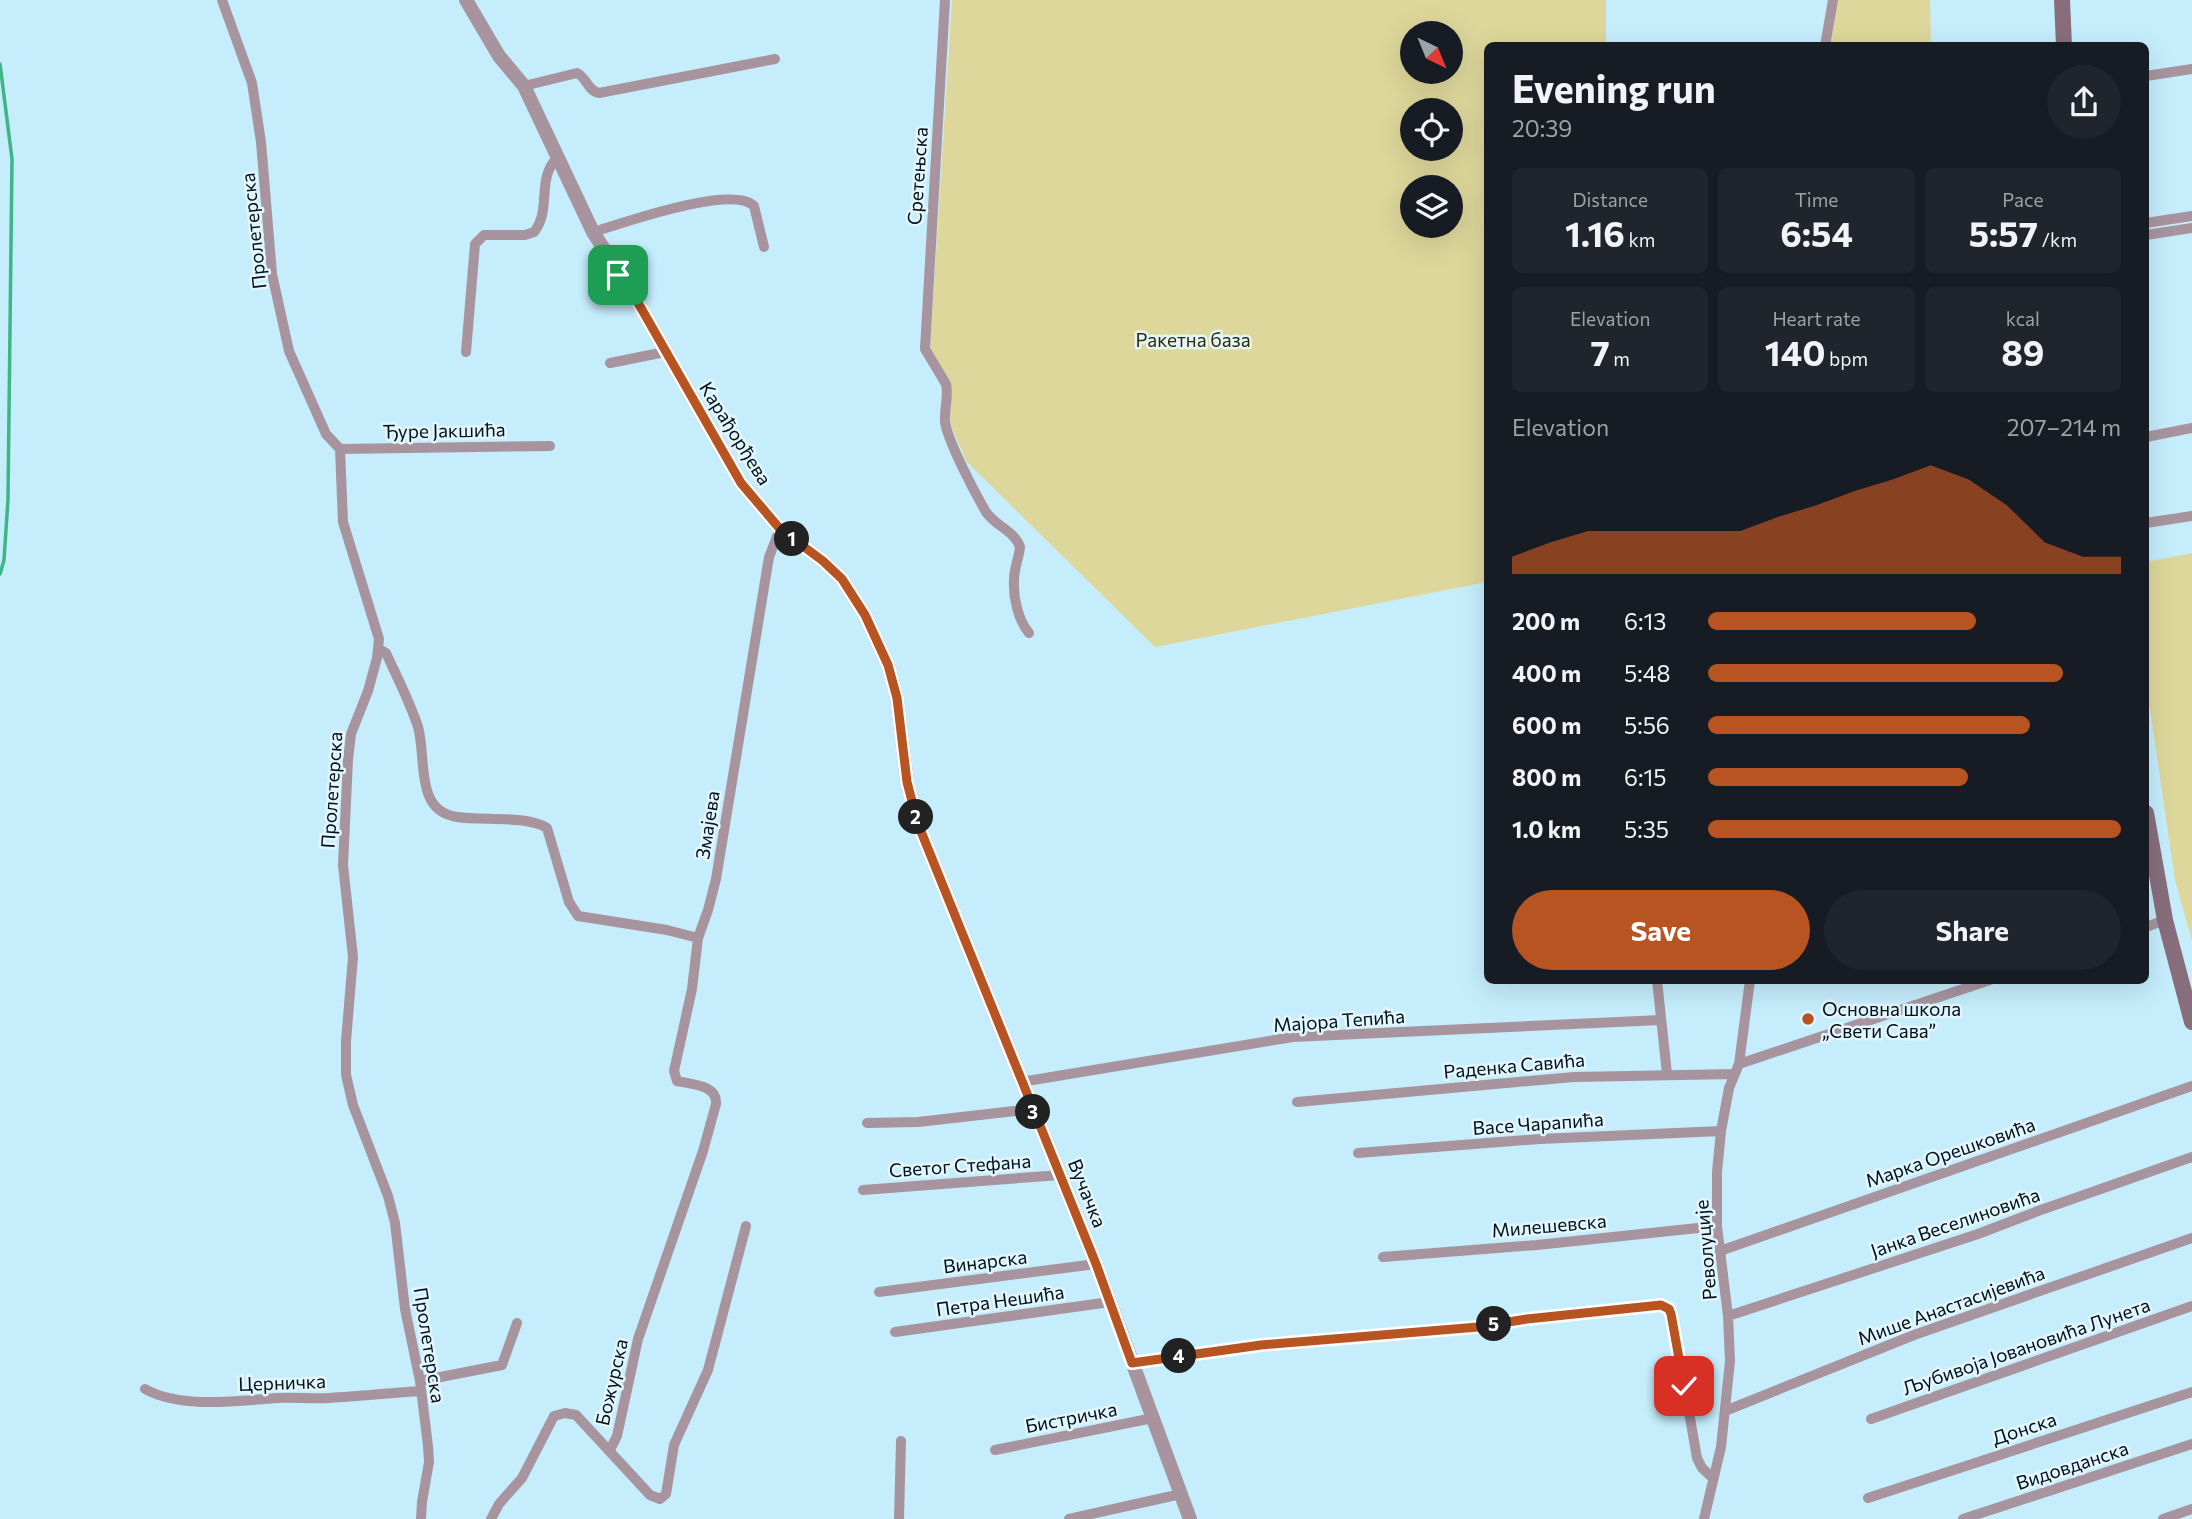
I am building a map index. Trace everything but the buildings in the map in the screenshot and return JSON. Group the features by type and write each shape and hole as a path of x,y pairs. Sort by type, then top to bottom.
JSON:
{"main road":[{"path":"2062,0 2064,42"},
{"path":"2149,830 2165,920 2192,1022"}],"street":[{"name":"Пролетерска","path":"222,0 252,83 261,142 272,274 289,351 326,434 340,449 343,522 377,629 379,649 368,691 351,734 348,760 343,865 353,957 346,1075 391,1210 405,1309 420,1386 429,1462 421,1519"},
{"name":"Карађорђева","path":"466,0 499,55 524,86 593,232 637,301 741,483 780,529 842,579 865,615 890,672 901,716 911,803 942,885"},
{"name":"Сретењска","path":"945,0 925,349 947,390 945,419 952,444 987,513 1013,535 1020,547 1014,590 1021,622 1029,633"},
{"path":"1826,42 1833,0"},
{"path":"524,86 577,72 592,90 598,93 775,59"},
{"path":"2149,76 2192,69"},
{"path":"466,352 475,244 484,235 526,235 534,232 542,217 545,174 557,158"},
{"path":"593,232 695,202 743,199 754,206 764,247"},
{"path":"2149,223 2192,216"},
{"path":"2149,235 2192,228"},
{"path":"610,363 665,352"},
{"path":"2149,436 2192,428"},
{"name":"Ђуре Јакшића","path":"340,449 550,446"},
{"path":"2149,523 2192,516"},
{"name":"Змајева","path":"717,1097 709,1089 677,1081 674,1077 692,989 698,938 716,878 766,572 780,529"},
{"path":"379,649 386,653 419,730 425,781 436,810 456,817 530,822 547,828 569,902 578,916 656,928 698,938"},
{"name":"Вучачка","path":"942,885 1096,1264 1190,1519"},
{"path":"2149,926 2165,920"},
{"path":"1657,984 1667,1074"},
{"name":"Револуције","path":"1704,1519 1721,1447 1730,1360 1728,1316 1717,1226 1717,1172 1721,1131 1729,1088 1737,1069 1749,984"},
{"name":"Раденка Савића","path":"1297,1102 1574,1077 1737,1069 1979,984"},
{"name":"Мајора Тепића","path":"1021,1082 1293,1037 1661,1020"},
{"name":"Марка Орешковића","path":"1720,1251 2192,1086"},
{"name":"Божурска","path":"717,1097 703,1151 638,1339 617,1436 610,1450 643,1489 655,1498 663,1498 666,1494 674,1445 708,1370 746,1226"},
{"path":"867,1123 918,1122 1032,1109"},
{"name":"Васе Чарапића","path":"1358,1153 1540,1139 1721,1131"},
{"name":"Јанка Веселиновића","path":"1728,1316 1978,1234 2192,1157"},
{"name":"Светог Стефана","path":"863,1190 1060,1175"},
{"name":"Милешевска","path":"1383,1256 1538,1245 1717,1226"},
{"name":"Мише Анастасијевића","path":"1725,1411 1914,1335 2192,1238"},
{"name":"Винарска","path":"878,1292 1096,1264"},
{"name":"Петра Нешића","path":"895,1332 1110,1302"},
{"path":"1132,1363 1261,1345 1478,1327 1661,1305 1669,1309 1671,1314 1697,1458 1702,1468 1713,1478"},
{"name":"Љубивоја Јовановића Лунета","path":"1871,1419 2192,1306"},
{"name":"Церничка","path":"145,1389 160,1396 180,1400 250,1402 279,1398 330,1398 420,1386 502,1365 517,1323"},
{"name":"Донска","path":"1868,1498 2192,1392"},
{"path":"491,1519 506,1495 522,1478 554,1416 565,1412 576,1415 610,1450"},
{"name":"Бистричка","path":"995,1450 1153,1418"},
{"path":"899,1519 901,1441"},
{"name":"Видовданска","path":"1963,1519 2192,1444"},
{"path":"1069,1519 1181,1494"},
{"path":"2163,1519 2192,1509"}],"green space":[{"name":"Ракетна база","path":"952,0 1606,0 1606,42 1484,42 1484,583 1155,647 966,461 950,423 951,383 930,349"},
{"path":"1838,0 1930,0 1931,42 1831,42"},
{"path":"2192,553 2192,941 2175,880 2149,702 2149,561"}],"waterway":[{"path":"0,64 12,159 8,499 4,560 0,574"}],"place":[{"name":"Основна школа „Свети Сава”","path":"1808,1019"}],"route":[{"path":"618,275 637,301 741,483 780,529 842,579 873,631 888,665 897,698 907,782 918,824 1096,1264 1132,1363 1261,1345 1478,1327 1661,1305 1669,1309 1671,1314 1684,1386"}]}
